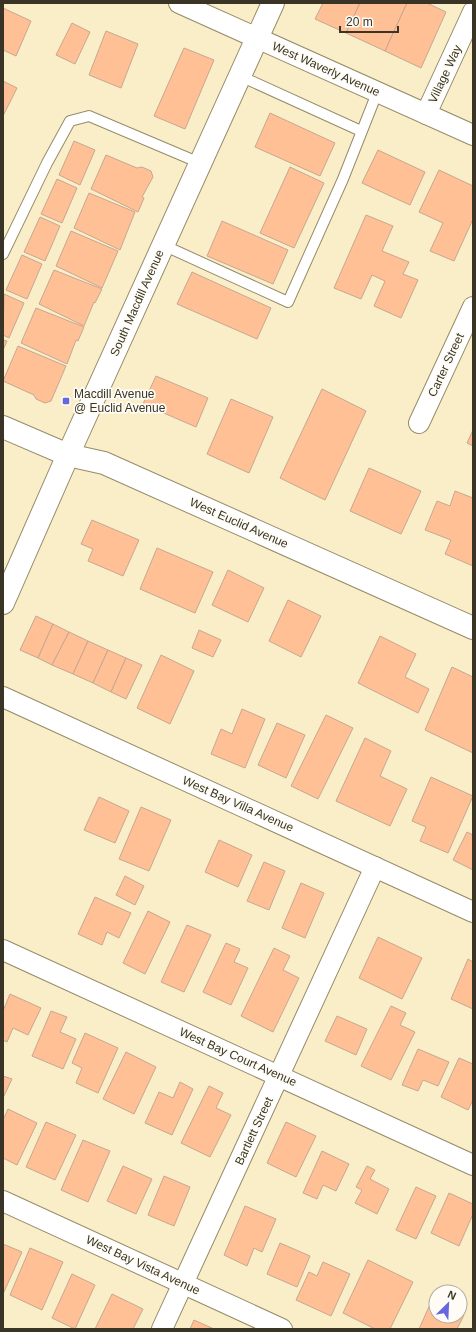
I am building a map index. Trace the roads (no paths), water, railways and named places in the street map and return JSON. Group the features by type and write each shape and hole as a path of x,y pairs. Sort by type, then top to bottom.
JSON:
{"street":[{"name":"West Waverly Avenue","path":"179,3 473,135"},
{"name":"South Macdill Avenue","path":"3,603 68,455 273,3"},
{"name":"Village Way","path":"426,114 473,12"},
{"name":"Carter Street","path":"419,423 473,307"},
{"name":"West Euclid Avenue","path":"3,427 68,455 104,463 473,628"},
{"name":"West Bay Villa Avenue","path":"3,697 473,912"},
{"name":"Bartlett Street","path":"162,1329 375,867"},
{"name":"West Bay Court Avenue","path":"3,950 473,1165"},
{"name":"West Bay Vista Avenue","path":"3,1201 282,1329"}],"lane":[{"path":"240,76 361,131"},
{"path":"163,245 288,302 343,179 377,92"},
{"path":"3,254 47,163 70,121 89,116 200,163"}],"place":[{"name":"Macdill Avenue @ Euclid Avenue","path":"66,401"}]}
